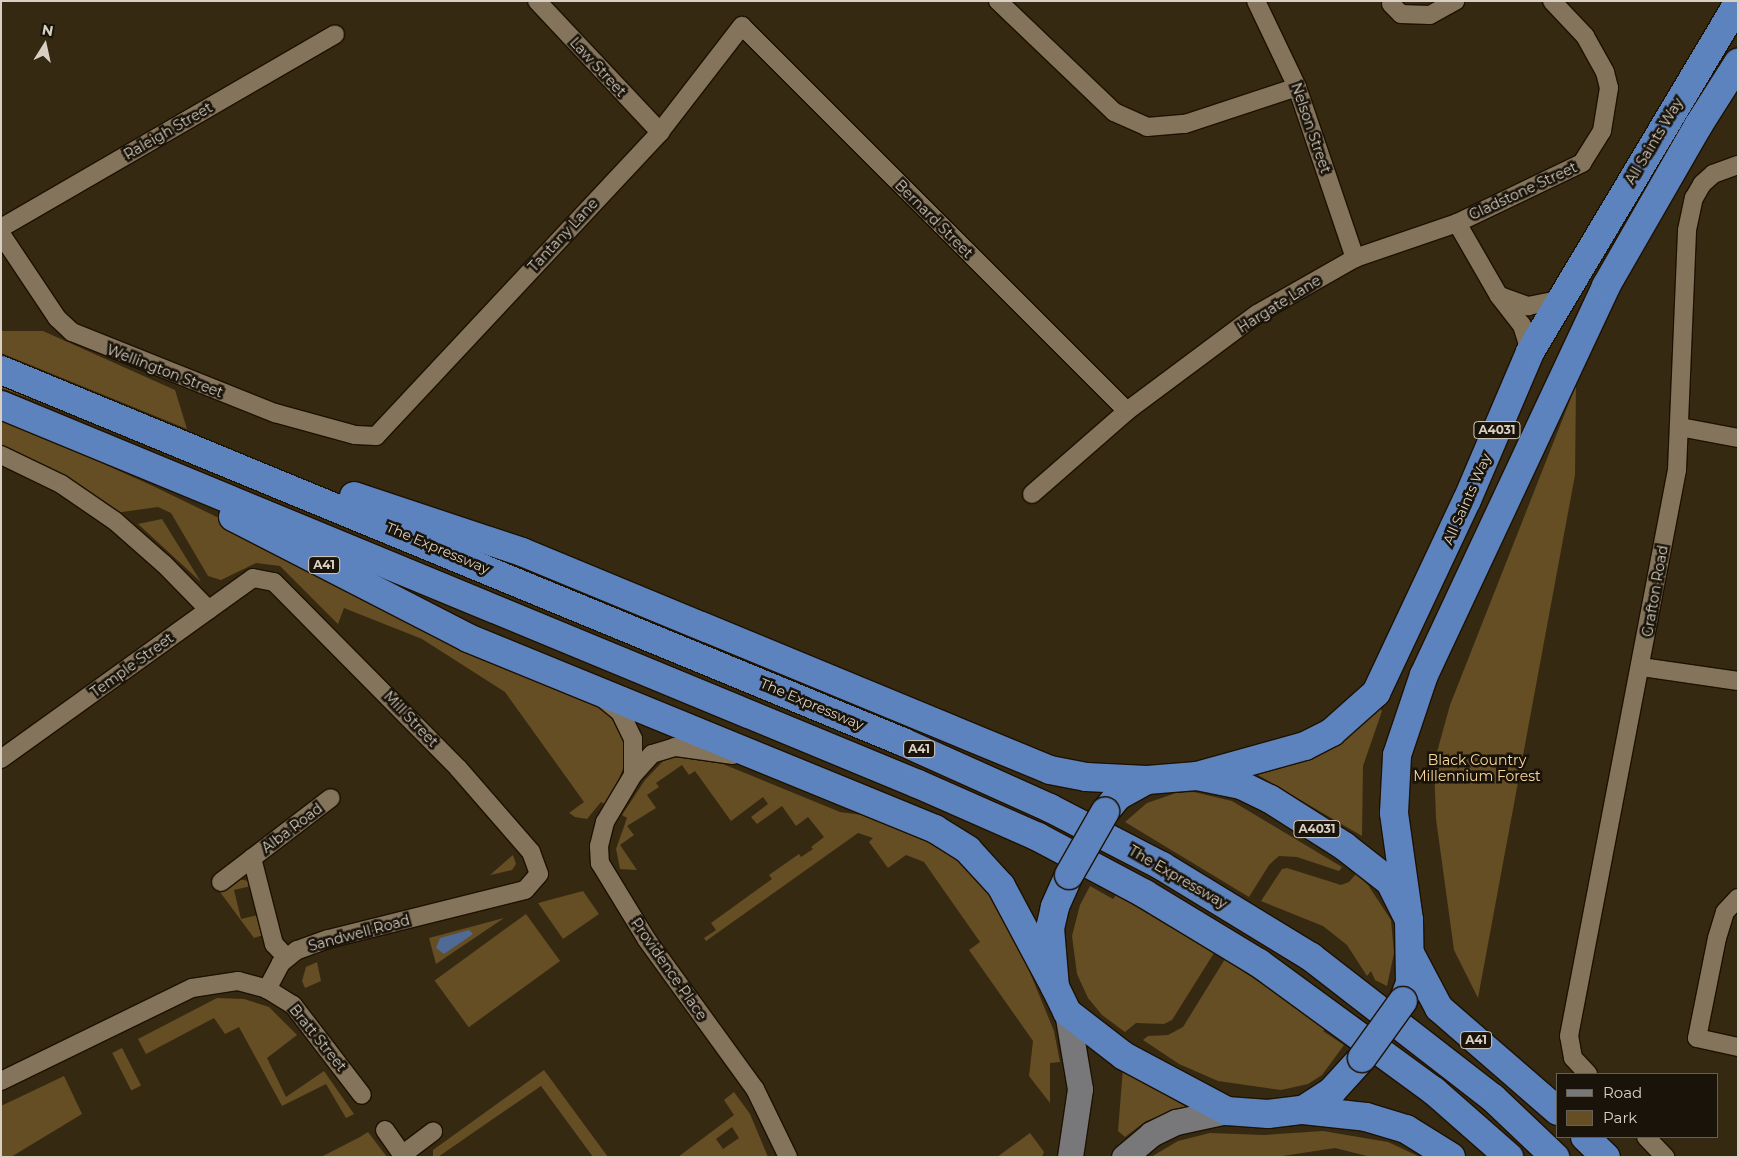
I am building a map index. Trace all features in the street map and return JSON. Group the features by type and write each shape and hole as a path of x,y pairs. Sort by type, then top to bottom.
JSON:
{"highway":[{"name":"All Saints Way","path":"1197,776 1305,746 1332,732 1376,693 1467,500 1530,352 1738,3"},
{"name":"A4031","path":"1409,920 1390,882 1344,846 1241,785 1197,776 1147,780 1118,796 1105,812 1069,876 1055,907 1050,928 1055,987 1067,1012 1124,1056 1227,1112 1268,1114 1303,1110 1332,1091 1362,1058 1403,1001 1410,983 1409,920 1394,813 1397,755 1424,675 1606,286 1698,126 1738,63"},
{"name":"The Expressway","path":"1,370 200,450 903,742 1050,808 1162,866 1311,957 1493,1098 1555,1157"},
{"name":"A41","path":"1,405 107,448 176,481 918,784 1038,838 1145,894 1259,963 1434,1091 1509,1157"},
{"name":"A41","path":"200,450 308,480 522,552 1050,770 1086,777 1147,780"},
{"name":"A41","path":"176,481 287,547 468,638 935,829 968,850 1001,886 1055,987"},
{"name":"A41","path":"1411,955 1439,1008 1556,1109"},
{"path":"1303,1110 1366,1117 1406,1129 1451,1157"},
{"path":"1586,1138 1606,1157"}],"street":[{"name":"Law Street","path":"537,1 662,129"},
{"path":"998,1 1114,112 1147,127 1185,124 1297,86"},
{"name":"Nelson Street","path":"1256,1 1297,86 1355,258"},
{"path":"1391,4 1401,14 1430,15 1455,1"},
{"name":"Gladstone Street","path":"1457,222 1582,164 1602,131 1609,88 1605,72 1585,36 1552,1"},
{"name":"Tantany Lane","path":"376,436 662,129 742,26"},
{"name":"Bernard Street","path":"742,26 1127,411"},
{"name":"Raleigh Street","path":"1,228 335,34"},
{"name":"Grafton Road","path":"1587,1073 1573,1058 1569,1036 1641,667 1677,470 1687,230 1692,206 1702,184 1713,174 1738,165"},
{"path":"1457,222 1499,296 1522,325 1530,352"},
{"name":"Hargate Lane","path":"1032,494 1127,411 1257,314 1355,258 1457,222"},
{"name":"Wellington Street","path":"1,234 57,318 72,332 275,414 355,435 376,436"},
{"path":"1499,296 1528,306 1560,300"},
{"path":"1680,427 1738,438"},
{"path":"1,455 14,458 61,484 115,521 164,564 209,610"},
{"name":"Temple Street","path":"1,759 252,578 266,579"},
{"name":"Mill Street","path":"266,579 274,582 329,634 458,768 531,852 538,874"},
{"path":"1641,667 1738,681"},
{"path":"594,690 620,712 633,739 633,775"},
{"name":"Providence Place","path":"767,760 674,747 652,754 633,775 605,822 599,846 600,863 647,940 755,1089 788,1157"},
{"name":"Alba Road","path":"221,882 331,798"},
{"name":"Alba Road","path":"252,858 274,944 288,958"},
{"name":"Sandwell Road","path":"267,989 288,958 297,950 328,939 525,890 538,874"},
{"path":"1738,898 1725,912 1717,938 1697,1038 1738,1047"},
{"path":"1,1081 192,988 238,981 267,989"},
{"name":"Bratt Street","path":"267,989 293,1005 362,1095"},
{"path":"1067,1012 1080,1089 1070,1157"},
{"path":"1124,1157 1151,1134 1176,1122 1227,1112"},
{"path":"385,1130 403,1156 433,1132"},
{"path":"1647,1138 1665,1157"}],"green space":[{"path":"1,331 43,331 175,390 187,429 1,353"},
{"path":"1,383 80,415 81,418 1,388"},
{"name":"Black Country Millennium Forest","path":"1576,385 1575,475 1478,998 1454,950 1436,819 1434,763 1450,705"},
{"path":"1,418 153,486 590,698 608,711 622,734 626,761 606,805 601,802 587,819 575,817 569,813 584,802 505,692 422,639 344,608 338,624 280,566 256,563 221,580 208,576 171,513 158,507 115,513 1,449"},
{"path":"162,519 201,582 138,524"},
{"path":"1380,708 1382,711 1363,766 1362,836 1251,771 1347,736"},
{"path":"677,753 701,755 840,812 885,818 959,856 988,888 1015,936 1054,1031 1060,1062 1050,1063 1050,1103 1029,1076 1033,1041 969,950 980,942 924,862 906,855 888,868 869,842 873,838 858,833 706,941 704,938 716,930 711,923 772,879 769,875 799,854 801,857 813,849 811,847 824,837 808,817 796,826 782,806 757,824 751,817 768,804 763,797 731,821 695,771 689,775 682,765 656,783 659,787 647,795 656,808 627,826 634,835 620,845 637,870 620,869 616,849 627,818 622,815 645,780 667,757"},
{"path":"1194,792 1232,801 1342,867 1339,871 1297,857 1279,856 1269,865 1249,897 1125,822 1147,803 1176,793"},
{"path":"513,855 516,864 512,870 490,875"},
{"path":"1287,868 1341,885 1349,882 1356,874 1368,885 1391,920 1394,953 1387,986 1375,980 1371,971 1367,976 1347,945 1323,926 1261,901 1282,869"},
{"path":"239,879 248,881 251,886 234,890 241,919 258,915 263,935 254,938 220,892"},
{"path":"1090,886 1113,899 1116,895 1214,953 1172,1020 1164,1024 1136,1023 1125,1032 1102,1015 1088,998 1077,974 1072,936 1080,905"},
{"path":"583,891 599,914 563,939 538,903"},
{"path":"526,914 560,961 469,1027 435,980"},
{"path":"504,918 436,964 429,938"},
{"path":"1225,959 1326,1028 1323,1031 1344,1045 1322,1075 1308,1084 1281,1090 1218,1081 1179,1064 1143,1040 1148,1036 1168,1035 1183,1027"},
{"path":"317,962 321,981 305,988 302,981 306,967"},
{"path":"217,998 244,999 269,1007 297,1035 267,1058 286,1097 324,1071 354,1114 346,1118 326,1084 282,1106 239,1027 225,1034 214,1018 146,1054 138,1039"},
{"path":"122,1048 141,1085 131,1090 112,1053"},
{"path":"1123,1068 1186,1107 1146,1121 1125,1137 1118,1131"},
{"path":"544,1070 608,1157 593,1157 541,1086 438,1157 433,1157 433,1150"},
{"path":"64,1076 82,1114 11,1157 1,1157 1,1106"},
{"path":"734,1092 750,1114 768,1157 678,1157 734,1115 724,1100","holes":["732,1127 739,1138 723,1149 716,1139"]},
{"path":"1323,1131 1388,1142 1420,1157 1371,1157 1335,1148 1276,1157 1151,1157 1178,1141 1210,1133 1264,1135"},
{"path":"368,1132 387,1157 321,1157 360,1137"},
{"path":"1030,1133 1044,1152 1042,1157 997,1157"}],"water":[{"path":"469,930 473,934 444,954 436,948 440,938"}]}
